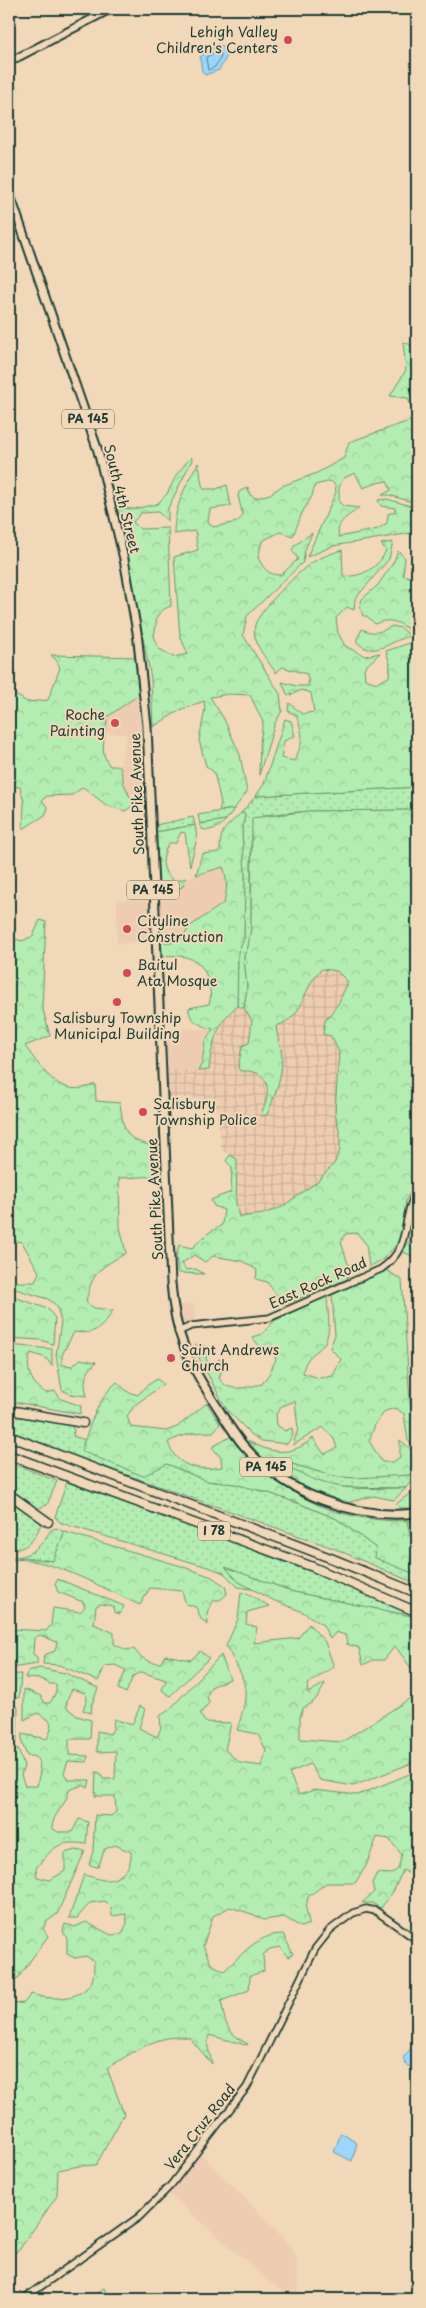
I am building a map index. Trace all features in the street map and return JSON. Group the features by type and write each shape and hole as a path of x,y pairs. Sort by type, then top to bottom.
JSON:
{"highway":[{"path":"9,1410 83,1423"},
{"name":"I 78","path":"9,1436 333,1559 374,1576 417,1598"},
{"name":"I 78","path":"9,1455 313,1567 417,1612"},
{"path":"9,1494 48,1522"},
{"path":"374,1576 417,1593"}],"main road":[{"path":"9,62 111,9"},
{"name":"South 4th Street","path":"9,192 85,412 107,483 134,610 145,705"},
{"name":"South Pike Avenue","path":"145,705 171,1280 178,1332"},
{"name":"PA 145","path":"178,1332 192,1367 233,1432 251,1453 273,1472 307,1494 339,1506 382,1514 417,1513"}],"street":[{"name":"East Rock Road","path":"178,1332 191,1326 269,1318 381,1269 395,1258 402,1246 411,1204 417,1191"},
{"name":"Vera Cruz Road","path":"23,2299 139,2217 171,2185 242,2095 315,1949 330,1930 353,1912 366,1909 376,1912 417,1940"}],"shaded area":[{"path":"9,68 20,90 10,96 17,113 9,116"},
{"path":"140,694 145,793 127,793 120,766 127,735 107,732 107,717"},
{"path":"223,867 226,874 227,892 224,903 189,927 183,938 171,943 160,942 158,892 167,892 182,887 187,878"},
{"path":"150,896 152,940 117,944 117,901"},
{"path":"322,969 337,971 348,982 338,1004 325,1021 323,1034 331,1036 339,1052 335,1111 340,1134 340,1150 334,1164 317,1182 282,1207 263,1214 239,1217 236,1204 237,1159 222,1150 215,1099 168,1098 167,1070 209,1070 210,1052 227,1014 237,1006 244,1008 252,1021 252,1033 240,1071 252,1071 260,1074 265,1081 266,1100 281,1050 276,1026 288,1022 299,1010 312,977"},
{"path":"165,1029 213,1029 205,1042 202,1063 198,1071 167,1070"},
{"path":"194,1304 195,1323 182,1322 178,1305"},
{"path":"199,2152 275,2229 296,2255 299,2299 290,2299 169,2194"}],"green space":[{"path":"403,342 417,347 417,509 415,503 389,495 382,495 391,490 387,481 363,488 355,473 344,478 339,487 339,502 343,506 359,508 343,520 338,532 339,537 378,529 387,523 388,514 395,512 395,508 381,506 378,500 387,499 411,506 417,532 333,546 307,557 336,492 335,485 331,481 315,485 312,496 302,513 293,536 280,532 262,541 258,558 267,571 281,575 298,559 292,550 295,545 312,533 305,550 303,562 247,616 243,635 280,694 282,711 275,723 259,775 263,722 250,695 229,694 210,697 224,719 240,755 247,792 234,809 219,811 221,803 214,772 206,766 199,740 205,709 204,701 180,710 153,727 151,678 117,508 134,509 157,504 167,494 177,474 191,457 192,460 168,508 168,521 158,512 141,513 133,522 140,529 168,528 171,606 164,609 157,616 154,638 158,648 173,657 188,654 180,636 174,557 198,550 195,531 174,534 174,524 181,497 198,463 204,489 216,489 227,485 231,506 210,509 208,521 213,527 237,522 243,516 238,496 239,492 248,487 250,495 256,498 270,494 282,486 317,473 344,458 349,442 415,419 408,398 390,396 406,370"},
{"path":"393,542 389,559 355,599 354,610 347,607 336,618 338,633 345,646 365,656 380,653 364,668 365,679 377,683 389,677 390,664 386,651 410,643 417,668 417,787 256,796 264,784 285,719 291,721 295,736 284,741 281,758 294,761 300,748 302,734 296,715 288,711 289,703 302,714 314,712 311,693 302,690 288,696 282,682 296,686 309,686 307,674 282,667 276,673 255,638 255,625 258,619 288,583 304,568 314,562 342,550 343,576 356,575 369,570 379,562 386,550 381,544"},
{"path":"398,551 405,558 403,575 417,576 417,630 412,632 390,621 375,624 367,616 363,616 360,607 362,599 378,585 393,563"},
{"path":"392,626 401,628 411,636 376,649 363,647 356,641 362,629 377,632"},
{"path":"51,655 137,657 140,694 107,717 103,748 106,760 110,766 120,766 124,784 134,805 125,811 106,805 83,787 72,795 47,796 42,800 48,808 45,815 23,829 24,802 20,787 9,786 9,691 27,702 48,700 60,668 57,661"},
{"path":"417,787 417,810 309,811 263,815 251,842 251,928 248,947 244,956 247,988 244,1008 237,1006 238,952 244,938 245,872 242,833 245,814 241,813 256,796"},
{"path":"234,809 226,820 200,824 198,815"},
{"path":"417,810 417,1181 406,1200 401,1240 383,1259 369,1267 366,1244 357,1233 345,1234 341,1242 350,1270 347,1279 284,1305 267,1282 256,1279 257,1270 242,1261 213,1256 205,1262 194,1255 182,1263 186,1270 196,1269 204,1274 178,1273 176,1256 179,1245 192,1248 207,1234 222,1225 224,1210 214,1206 211,1200 231,1192 232,1167 226,1161 230,1155 237,1159 236,1204 239,1217 263,1214 282,1207 317,1182 334,1164 340,1150 340,1134 335,1112 339,1052 331,1036 323,1034 325,1021 338,1004 348,982 337,971 322,969 315,976 294,1016 276,1026 281,1049 282,1066 267,1115 261,1116 266,1103 266,1081 259,1074 240,1071 238,1068 242,1046 249,1043 252,1021 244,1008 247,988 244,956 248,947 251,928 252,818 309,811"},
{"path":"241,813 245,814 242,833 245,872 244,938 238,952 237,1006 220,1026 214,1043 209,1070 198,1071 202,1063 205,1042 213,1029 193,1020 189,1013 189,1008 209,1004 211,995 208,981 202,967 192,959 178,956 163,956 160,942 171,943 183,938 189,927 224,903 227,885 223,867 196,875 202,854 220,852 224,829"},
{"path":"193,817 195,825 156,832 156,825"},
{"path":"226,820 219,827 209,830 202,829 200,824"},
{"path":"195,825 197,838 190,866 185,833 181,832 176,843 169,843 163,859 166,873 174,881 187,878 182,887 167,892 158,892 156,832"},
{"path":"40,920 46,922 42,1006 50,1036 25,1046 46,1073 63,1086 83,1088 95,1084 96,1101 120,1103 125,1129 133,1139 159,1147 161,1176 119,1178 120,1227 126,1253 98,1272 91,1283 86,1302 94,1308 113,1310 98,1329 81,1333 74,1332 62,1355 62,1365 73,1366 80,1359 96,1362 89,1370 86,1378 87,1396 70,1394 62,1390 56,1355 61,1322 57,1306 48,1299 9,1287 14,1282 35,1282 39,1272 22,1242 9,1240 9,937 22,941 33,936"},
{"path":"417,1205 417,1258 403,1252 413,1234 413,1214"},
{"path":"386,1270 402,1280 410,1403 415,1426 417,1426 417,1447 408,1441 404,1414 396,1408 385,1411 375,1425 369,1441 382,1462 393,1462 400,1457 400,1440 417,1455 417,1472 409,1475 355,1478 333,1476 289,1463 264,1460 248,1441 266,1449 282,1452 297,1448 313,1438 324,1454 337,1448 334,1439 323,1427 293,1445 298,1429 295,1401 282,1406 276,1414 277,1425 285,1431 292,1428 293,1435 287,1444 262,1441 251,1434 227,1410 200,1360 195,1345 208,1347 206,1360 213,1366 219,1359 225,1362 219,1378 227,1386 244,1388 262,1384 276,1359 271,1349 261,1348 252,1337 262,1334 274,1321 327,1296 329,1322 327,1337 322,1346 307,1361 303,1373 319,1378 333,1376 341,1359 330,1348 335,1335 332,1295"},
{"path":"9,1295 48,1309 55,1318 53,1344 41,1340 9,1338"},
{"path":"417,1295 417,1318 414,1318 410,1296"},
{"path":"9,1345 52,1349 52,1366 46,1358 31,1353 28,1365 33,1381 46,1393 55,1391 61,1399 81,1406 80,1414 9,1401"},
{"path":"412,1349 417,1354 417,1394"},
{"path":"157,1379 163,1384 135,1405 127,1416 131,1427 166,1431 177,1427 207,1403 220,1424 213,1432 190,1434 168,1442 172,1451 183,1462 197,1468 222,1467 221,1458 212,1447 230,1437 269,1474 288,1489 308,1500 353,1516 378,1520 407,1521 410,1535 417,1544 417,1575 375,1558 376,1548 337,1519 303,1505 235,1484 207,1481 167,1464 143,1476 81,1451 99,1405 104,1396 117,1382 128,1392 138,1395 145,1387"},
{"path":"9,1413 71,1425 74,1430 73,1436 85,1440 81,1451 167,1464 207,1481 235,1484 269,1493 337,1519 417,1575 417,1584 333,1548 9,1433"},
{"path":"264,1460 289,1463 333,1476 409,1475 417,1473 406,1488 340,1487 325,1484 279,1465 270,1465"},
{"path":"9,1462 57,1481 47,1505 36,1509 9,1490"},
{"path":"270,1465 291,1469 317,1481 334,1486 406,1488 394,1500 373,1496 346,1503 309,1489"},
{"path":"67,1482 293,1563 381,1599 416,1617 294,1592 226,1568 239,1582 257,1590 238,1587 224,1573 211,1568 61,1523 55,1517"},
{"path":"417,1488 417,1508 400,1508 396,1504"},
{"path":"9,1498 36,1517 41,1524 30,1543 21,1548 9,1549"},
{"path":"407,1521 417,1521 417,1544 410,1535"},
{"path":"56,1528 65,1532 53,1561 17,1557 33,1551 41,1544 51,1530"},
{"path":"65,1532 178,1565 212,1577 225,1586 227,1594 220,1600 214,1600 207,1612 208,1625 201,1619 196,1607 186,1604 182,1591 150,1588 140,1605 56,1567 22,1559 9,1561 9,1556 53,1561"},
{"path":"225,1567 294,1592 416,1617 417,1676 395,1646 384,1660 373,1660 363,1665 359,1648 347,1644 345,1635 336,1632 330,1639 323,1625 303,1612 275,1601 239,1582"},
{"path":"58,1579 124,1606 120,1614 114,1612 113,1606 101,1604 96,1606 94,1624 114,1633 114,1644 126,1650 134,1649 142,1658 157,1663 161,1663 165,1655 191,1660 200,1651 209,1658 170,1696 162,1690 166,1680 141,1672 133,1676 126,1693 118,1689 126,1670 115,1665 105,1666 98,1681 59,1665 43,1664 44,1655 55,1651 57,1642 40,1635 34,1638 33,1654 37,1657 37,1664 11,1668 9,1629 46,1631 51,1625 53,1608 80,1612 85,1607 83,1602 58,1592 55,1584"},
{"path":"241,1593 249,1594 269,1606 247,1612 246,1624 257,1627 254,1643 298,1638 309,1624 325,1642 334,1667 307,1684 308,1693 325,1683 317,1698 303,1708 300,1717 300,1739 342,1742 417,1694 417,1761 353,1786 320,1780 310,1764 289,1773 299,1795 314,1790 358,1795 417,1771 417,1879 403,1870 394,1890 381,1908 372,1903 362,1903 374,1892 372,1883 377,1873 391,1874 398,1869 402,1855 389,1839 377,1837 366,1866 355,1883 326,1883 308,1897 306,1908 309,1924 301,1927 284,1917 264,1920 230,1907 213,1916 203,1946 211,1964 224,1971 258,1941 274,1935 283,1934 293,1954 288,1957 280,1947 270,1949 263,1955 264,1971 250,1976 249,1990 221,2001 224,2017 231,2032 248,2044 209,2035 207,2043 212,2064 190,2038 167,2038 136,2050 107,2068 124,2114 96,2165 58,2170 57,2196 19,2250 9,2256 9,2004 24,2003 31,1994 56,1998 73,1996 87,1988 92,1981 94,1961 86,1956 75,1958 67,1954 67,1939 63,1931 65,1924 75,1927 86,1922 111,1935 122,1934 127,1923 126,1914 112,1916 111,1907 105,1901 90,1903 77,1918 69,1918 84,1875 102,1880 113,1879 122,1874 128,1866 131,1857 131,1852 115,1845 105,1849 98,1867 89,1865 93,1851 95,1815 111,1816 116,1812 115,1796 95,1796 96,1772 100,1773 103,1779 115,1779 116,1751 97,1752 97,1731 110,1734 113,1729 114,1719 132,1725 140,1706 145,1709 139,1728 157,1737 161,1728 160,1716 169,1710 221,1655 230,1679 211,1687 207,1696 209,1703 200,1714 205,1722 231,1723 225,1750 240,1763 262,1766 266,1750 258,1734 237,1730 244,1704 245,1686 239,1669 226,1646 238,1619"},
{"path":"40,1668 65,1673 98,1688 91,1713 83,1710 87,1698 85,1693 72,1689 68,1697 66,1707 77,1716 91,1720 90,1739 69,1739 69,1755 88,1756 87,1762 68,1761 64,1773 68,1780 90,1780 88,1788 83,1785 69,1790 66,1800 55,1817 52,1828 58,1832 72,1832 79,1819 88,1822 86,1844 63,1844 52,1850 36,1868 37,1877 50,1880 65,1871 65,1853 75,1850 85,1851 57,1914 46,1922 43,1929 48,1936 18,1978 9,1981 9,1780 11,1772 9,1758 18,1748 24,1766 21,1775 25,1786 37,1786 40,1771 39,1760 33,1756 27,1756 22,1743 22,1734 47,1739 51,1729 50,1721 38,1713 24,1720 24,1689 41,1696 45,1703 50,1703 56,1692 56,1684 50,1684 41,1679 25,1678 28,1671"},
{"path":"21,1674 19,1698 9,1697 9,1675"},
{"path":"11,1707 18,1707 17,1741 9,1751 9,1712"},
{"path":"104,2288 109,2299 88,2299"}],"water":[{"path":"218,45 222,46 228,54 219,70 205,75 202,71 200,57"},
{"path":"417,2041 417,2072 405,2064 403,2058"},
{"path":"341,2133 357,2143 352,2161 334,2152"}],"place":[{"name":"Lehigh Valley Children's Centers","path":"288,40"},
{"name":"Roche Painting","path":"115,723"},
{"name":"Cityline Construction","path":"127,929"},
{"name":"Baitul Ata Mosque","path":"127,973"},
{"name":"Salisbury Township Municipal Building","path":"117,1002"},
{"name":"Salisbury Township Police","path":"143,1112"},
{"name":"Saint Andrews Church","path":"171,1358"}]}
